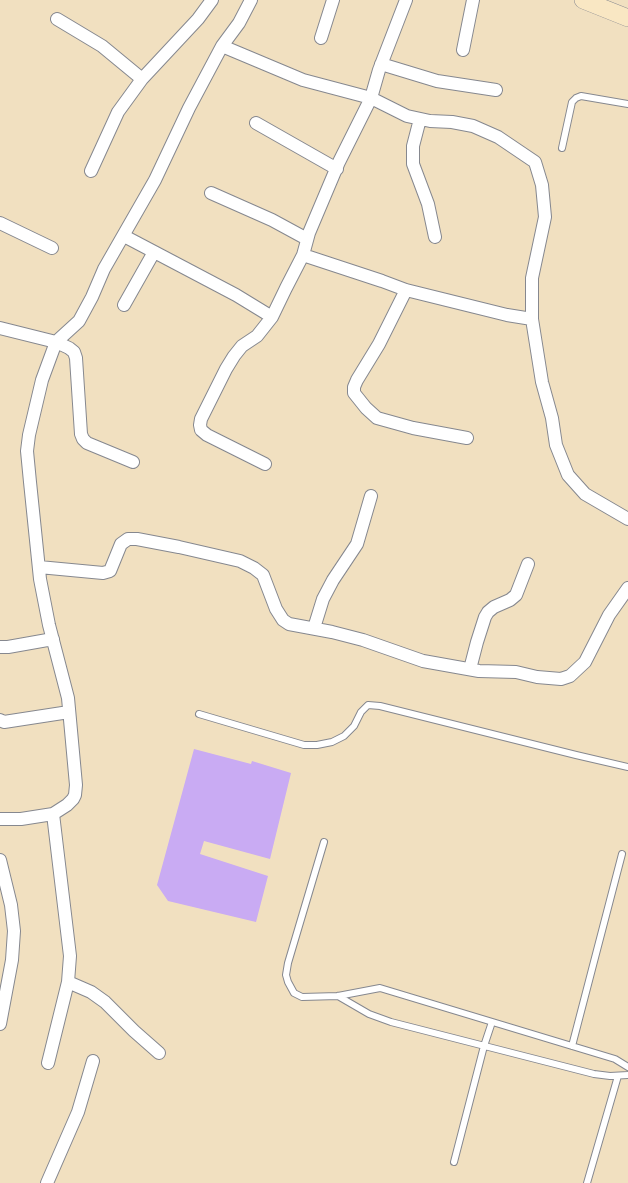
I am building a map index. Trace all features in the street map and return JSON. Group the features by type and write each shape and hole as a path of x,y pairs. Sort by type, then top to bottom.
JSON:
{"main road":[{"path":"583,0 628,18"}],"street":[{"path":"90,171 118,112 142,79 198,19 212,0"},
{"path":"0,819 21,819 53,814 67,805 75,795 76,786 68,698 47,617 39,567 27,451 33,414 42,380 56,342 79,321 92,297 104,269 155,180 222,46 239,23 251,0"},
{"path":"321,38 333,0"},
{"path":"265,464 207,435 201,430 200,425 204,412 226,369 242,346 257,336 272,317 303,254 307,239 336,169 371,98 381,64 406,0"},
{"path":"463,50 473,0"},
{"path":"57,19 102,46 142,79"},
{"path":"222,46 303,80 371,98 406,116 430,121 452,122 473,126 498,137 535,162 542,185 545,217 532,278 532,319 542,382 552,418 556,445 568,475 585,494 628,519"},
{"path":"381,64 437,81 496,90"},
{"path":"420,119 413,146 413,159 418,178 428,204 435,237"},
{"path":"256,123 336,169"},
{"path":"211,193 272,220 307,239"},
{"path":"0,223 52,248"},
{"path":"124,236 236,295 272,317"},
{"path":"124,305 154,252"},
{"path":"303,254 382,280 406,290 507,315 532,319"},
{"path":"406,290 379,344 357,380 354,387 354,393 366,408 377,418 413,428 467,438"},
{"path":"0,328 56,342 70,348 74,352 76,358 81,434 83,439 87,443 134,462"},
{"path":"314,628 323,599 333,580 357,544 371,496"},
{"path":"39,567 103,573 110,571 113,567 121,544 128,539 215,555 240,561 254,568 263,575 276,609 283,620 290,624 314,628 363,640 423,661 470,669 516,672 561,679 570,676 585,662 609,615 628,588"},
{"path":"470,669 476,642 484,617 494,607 510,600 516,595 528,564"},
{"path":"0,647 53,639"},
{"path":"0,720 4,722 69,712"},
{"path":"48,1063 68,982 70,956 53,814"},
{"path":"0,860 11,905 14,931 6,961 0,1024"},
{"path":"68,982 91,992 105,1002 159,1053"},
{"path":"47,1183 78,1112 93,1061"}],"lane":[{"path":"562,148 572,102 576,98 582,96 628,104"},
{"path":"199,714 304,745 317,745 332,742 344,736 354,726 361,712 368,705 380,706 568,754 628,767"},
{"path":"324,842 288,964 286,975 290,988 294,993 302,997 338,996 380,988 615,1059 628,1066"},
{"path":"572,1046 622,854"},
{"path":"338,996 369,1014 391,1022 594,1074 618,1076 628,1075"},
{"path":"454,1162 484,1046 492,1022"},
{"path":"587,1183 618,1076"}],"building":[{"path":"194,749 251,764 252,761 291,773 270,859 204,841 200,854 268,876 256,922 168,901 157,885"}]}
